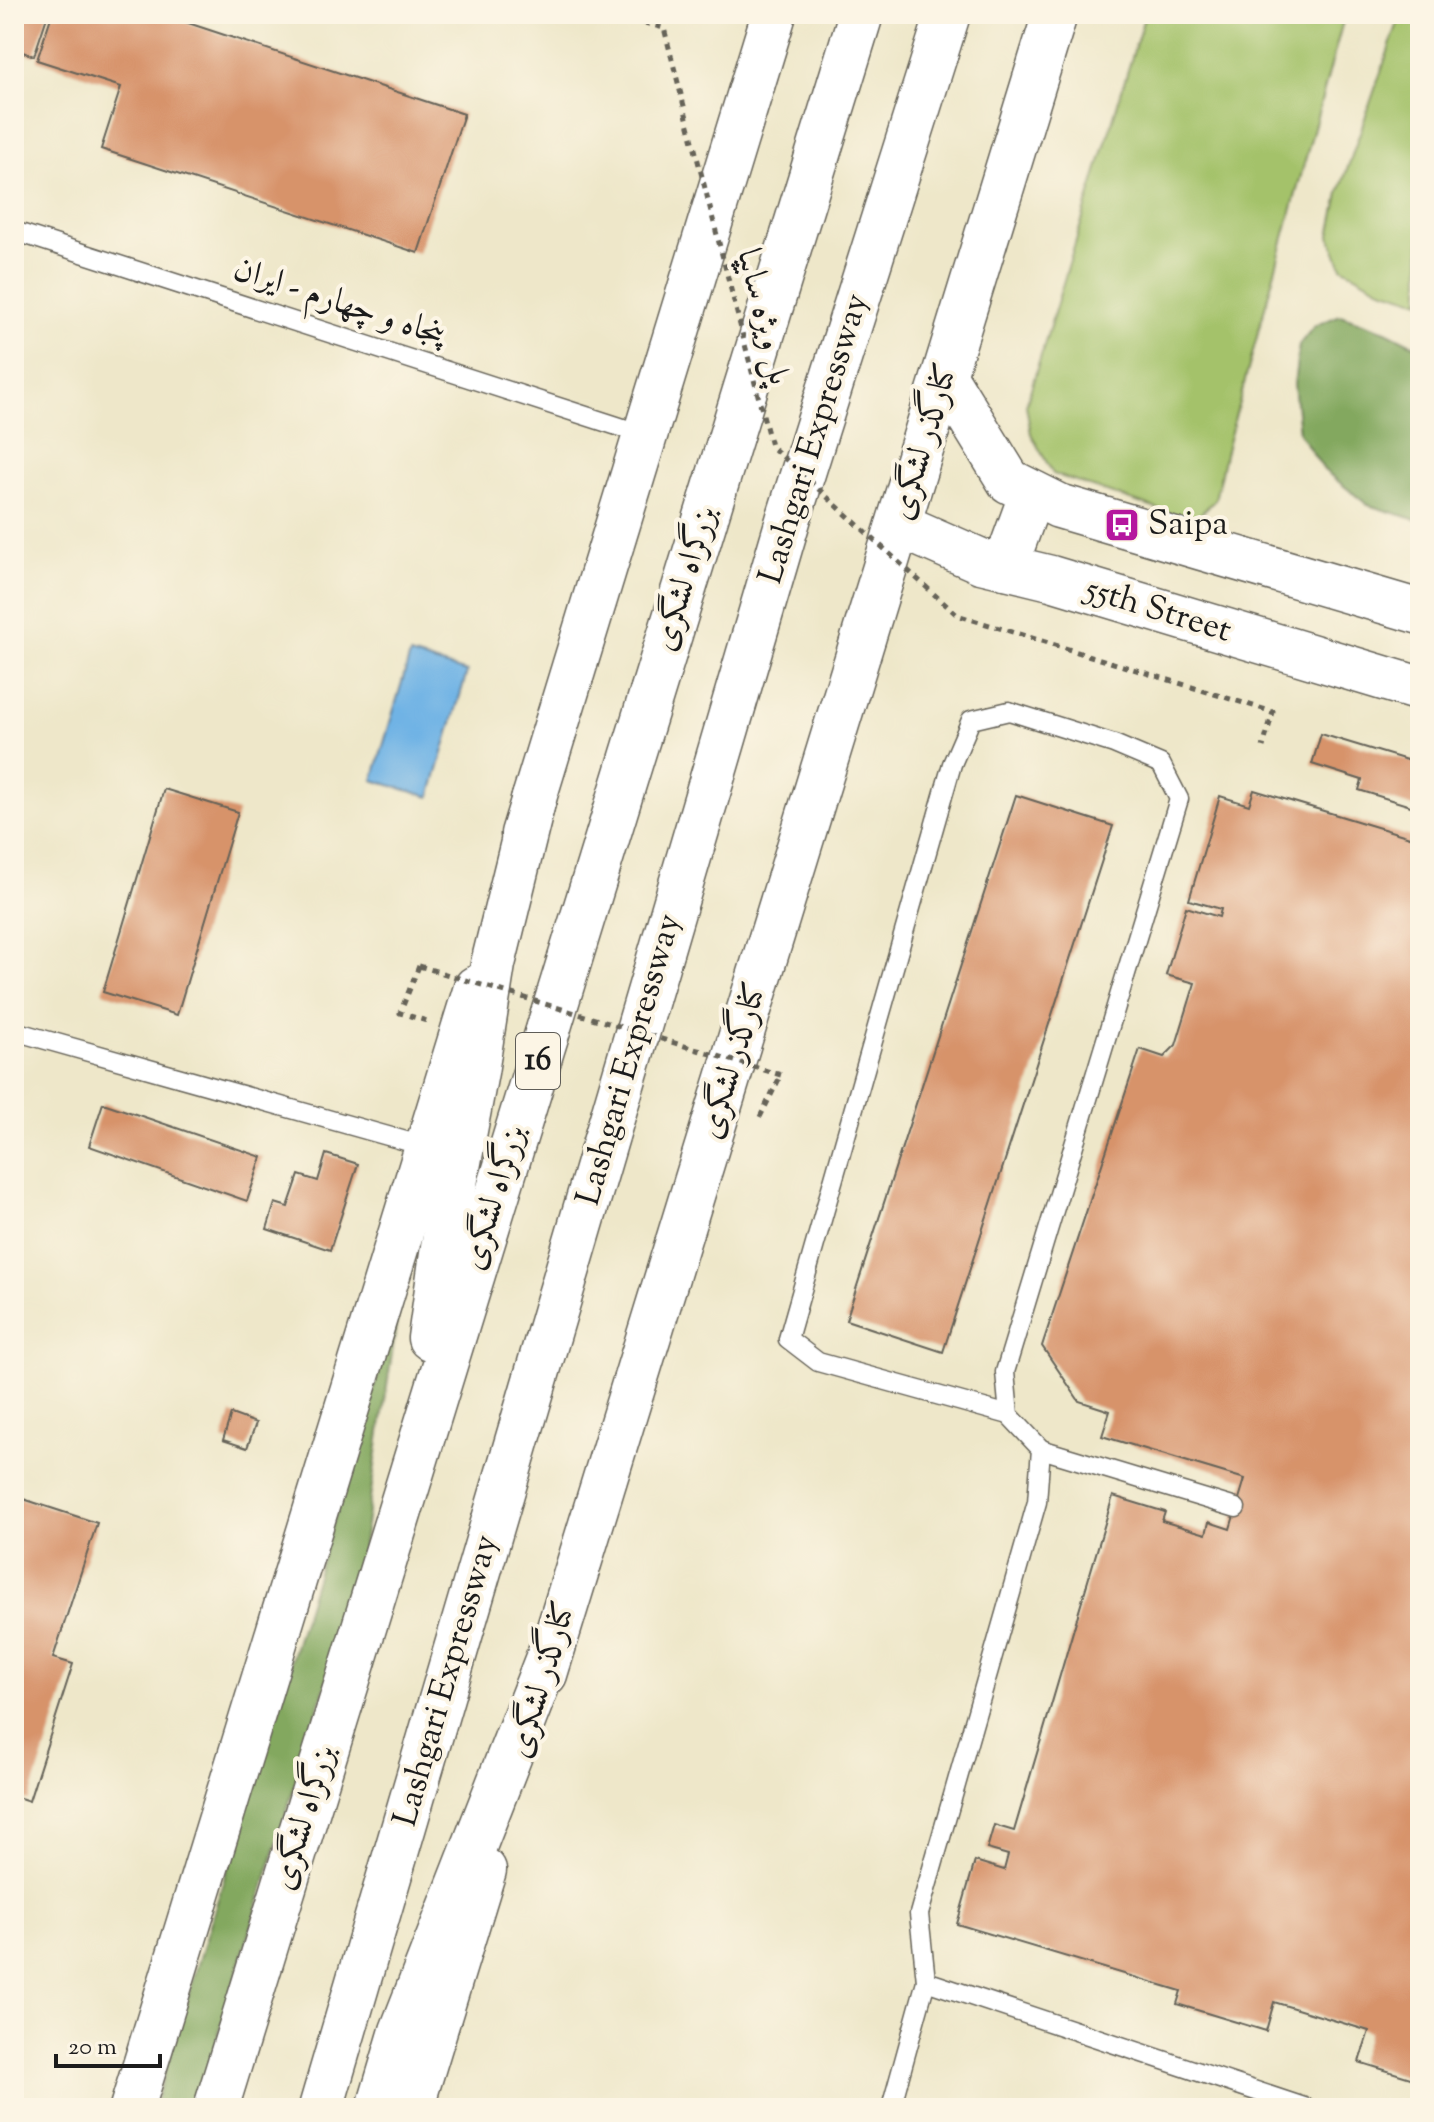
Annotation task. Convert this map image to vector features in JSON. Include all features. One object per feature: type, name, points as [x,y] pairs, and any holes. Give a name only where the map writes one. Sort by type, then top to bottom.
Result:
[{"type":"main road","points":[[132,2108],[774,14]]},
{"type":"main road","name":"بزرگراه لشگری","points":[[216,2108],[861,14]]},
{"type":"main road","name":"Lashgari Expressway","points":[[321,2108],[789,517],[948,14]]},
{"type":"main road","name":"کنارگذر لشگری","points":[[411,2108],[1055,14]]},
{"type":"main road","points":[[945,377],[1009,481],[1032,493],[1059,506],[1420,612]]},
{"type":"main road","points":[[1005,567],[1032,493]]},
{"type":"main road","name":"55th Street","points":[[899,525],[981,561],[1051,578],[1420,689]]},
{"type":"main road","points":[[410,1476],[443,1247],[493,964],[534,798]]},
{"type":"main road","points":[[379,2108],[402,2031],[556,1637]]},
{"type":"lane","name":"پنجاه و چهارم - ایران","points":[[14,231],[645,435]]},
{"type":"lane","points":[[1009,1415],[1005,1372],[1179,799],[1161,764],[1114,744],[1009,711],[971,720],[952,764],[788,1339],[818,1362],[1009,1415],[1041,1449],[1236,1508]]},
{"type":"lane","points":[[14,1031],[427,1147]]},
{"type":"lane","points":[[891,2108],[926,1981],[919,1914],[1037,1502],[1041,1449]]},
{"type":"lane","points":[[926,1981],[1307,2108]]},
{"type":"path","name":"پل ویژه سایپا","points":[[609,14],[664,28],[771,446],[957,615],[1273,712],[1263,747]]},
{"type":"path","points":[[400,1013],[419,966],[781,1075],[758,1121]]},
{"type":"green space","points":[[1145,14],[1345,14],[1215,500],[1193,521],[1053,474],[1031,434],[1026,405]]},
{"type":"green space","points":[[1401,14],[1420,14],[1420,301],[1379,288],[1342,267],[1330,236],[1339,193]]},
{"type":"green space","points":[[1340,315],[1386,331],[1420,348],[1420,521],[1368,505],[1324,470],[1299,433],[1294,384],[1299,345],[1314,326]]},
{"type":"green space","points":[[399,1307],[358,1578],[196,2108],[154,2108]]},
{"type":"water","points":[[410,655],[467,672],[430,797],[373,780]]},
{"type":"building","points":[[14,14],[48,14],[34,56],[14,49]]},
{"type":"building","points":[[52,14],[130,14],[143,18],[144,14],[161,14],[464,114],[418,253],[101,149],[121,87],[37,60]]},
{"type":"building","points":[[1321,734],[1420,764],[1420,809],[1359,790],[1362,780],[1312,764]]},
{"type":"building","points":[[164,789],[238,812],[177,1015],[103,992]]},
{"type":"building","points":[[1254,790],[1420,840],[1420,2081],[1359,2062],[1369,2031],[1274,2002],[1266,2031],[1177,2004],[1181,1991],[957,1924],[975,1861],[1004,1870],[1008,1855],[987,1849],[994,1825],[1014,1831],[1113,1496],[1165,1512],[1162,1521],[1206,1534],[1209,1522],[1230,1529],[1245,1479],[1102,1436],[1110,1411],[1079,1401],[1042,1346],[1140,1049],[1164,1057],[1176,1045],[1195,983],[1166,975],[1186,907],[1219,917],[1221,909],[1189,900],[1220,796],[1249,805]]},
{"type":"building","points":[[1016,795],[1113,826],[943,1352],[846,1320]]},
{"type":"building","points":[[103,1103],[262,1157],[247,1201],[89,1146]]},
{"type":"building","points":[[326,1154],[358,1164],[330,1250],[267,1229],[275,1203],[288,1207],[299,1175],[318,1181]]},
{"type":"building","points":[[231,1414],[256,1423],[247,1448],[223,1440]]},
{"type":"building","points":[[14,1496],[97,1523],[53,1658],[73,1664],[29,1801],[14,1796]]},
{"type":"place","name":"Saipa","points":[[1122,525]]}]
